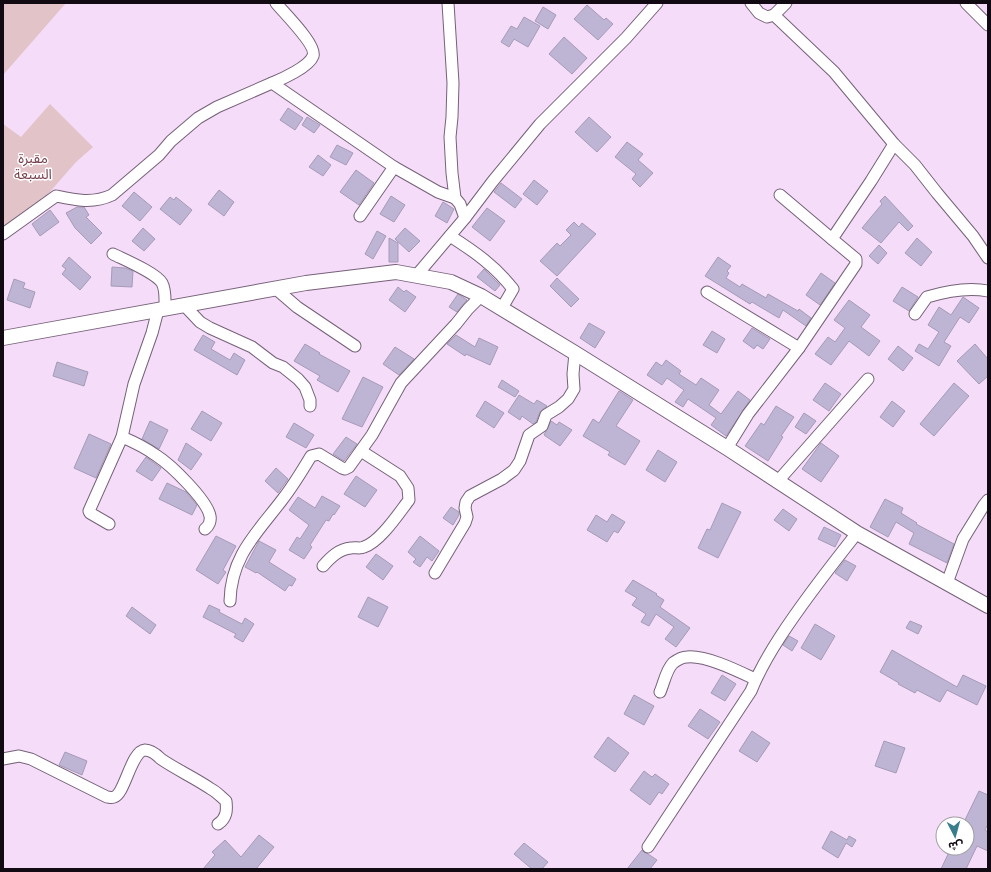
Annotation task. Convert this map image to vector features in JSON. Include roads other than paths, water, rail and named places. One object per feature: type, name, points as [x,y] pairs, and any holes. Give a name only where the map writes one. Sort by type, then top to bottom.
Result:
[{"type":"street","points":[[3,234],[56,196],[86,201],[103,199],[112,195],[128,183],[159,155],[171,141],[198,118],[217,107],[287,77],[310,62],[314,55],[313,48],[276,3]]},
{"type":"street","points":[[448,3],[452,83],[451,152],[455,198]]},
{"type":"street","points":[[416,276],[465,218],[540,124],[626,38],[657,3]]},
{"type":"street","points":[[751,3],[759,12],[767,17],[774,15],[786,3]]},
{"type":"street","points":[[966,3],[988,25]]},
{"type":"street","points":[[774,15],[834,72],[894,144],[915,165],[973,236],[988,258]]},
{"type":"street","points":[[272,83],[394,167],[438,192],[455,198],[460,204],[465,218]]},
{"type":"street","points":[[832,239],[894,144]]},
{"type":"street","points":[[360,216],[394,167]]},
{"type":"street","points":[[727,448],[748,414],[799,348],[856,264],[856,259],[780,195]]},
{"type":"street","points":[[450,236],[481,257],[501,274],[513,289],[502,308]]},
{"type":"street","points":[[109,524],[89,511],[122,437],[134,384],[162,309],[164,290],[162,283],[155,275],[113,254]]},
{"type":"street","points":[[3,338],[306,283],[396,272],[451,282],[502,308],[575,353],[727,448],[857,533],[988,606]]},
{"type":"street","points":[[275,288],[297,307],[355,346]]},
{"type":"street","points":[[915,314],[927,297],[952,291],[976,289],[988,291]]},
{"type":"street","points":[[707,292],[799,348]]},
{"type":"street","points":[[230,601],[233,574],[241,556],[254,534],[276,509],[300,475],[311,456],[319,454],[345,469],[349,467],[372,435],[401,383],[481,296]]},
{"type":"street","points":[[184,306],[200,322],[252,347],[273,363],[283,367],[298,379],[305,387],[310,400],[310,406]]},
{"type":"street","points":[[435,572],[465,523],[466,502],[470,496],[502,479],[514,470],[520,461],[529,435],[542,426],[546,415],[568,399],[574,389],[573,374],[575,353]]},
{"type":"street","points":[[778,481],[868,379]]},
{"type":"street","points":[[122,437],[151,452],[179,474],[200,499],[210,515],[208,527],[204,529]]},
{"type":"street","points":[[323,566],[332,556],[340,551],[364,547],[380,537],[410,500],[408,488],[400,476],[361,451]]},
{"type":"street","points":[[947,583],[963,539],[988,500]]},
{"type":"street","points":[[648,847],[723,735],[751,690],[755,679],[768,656],[810,593],[857,533]]},
{"type":"street","points":[[660,692],[672,664],[680,658],[688,656],[716,662],[755,679]]},
{"type":"street","points":[[3,759],[19,756],[31,759],[107,797],[112,798],[118,793],[135,757],[139,752],[146,750],[154,753],[185,774],[213,790],[226,801],[227,812],[222,821],[218,824]]},
{"type":"park label","name":"مقبرة السبعة","points":[[33,166]]}]
